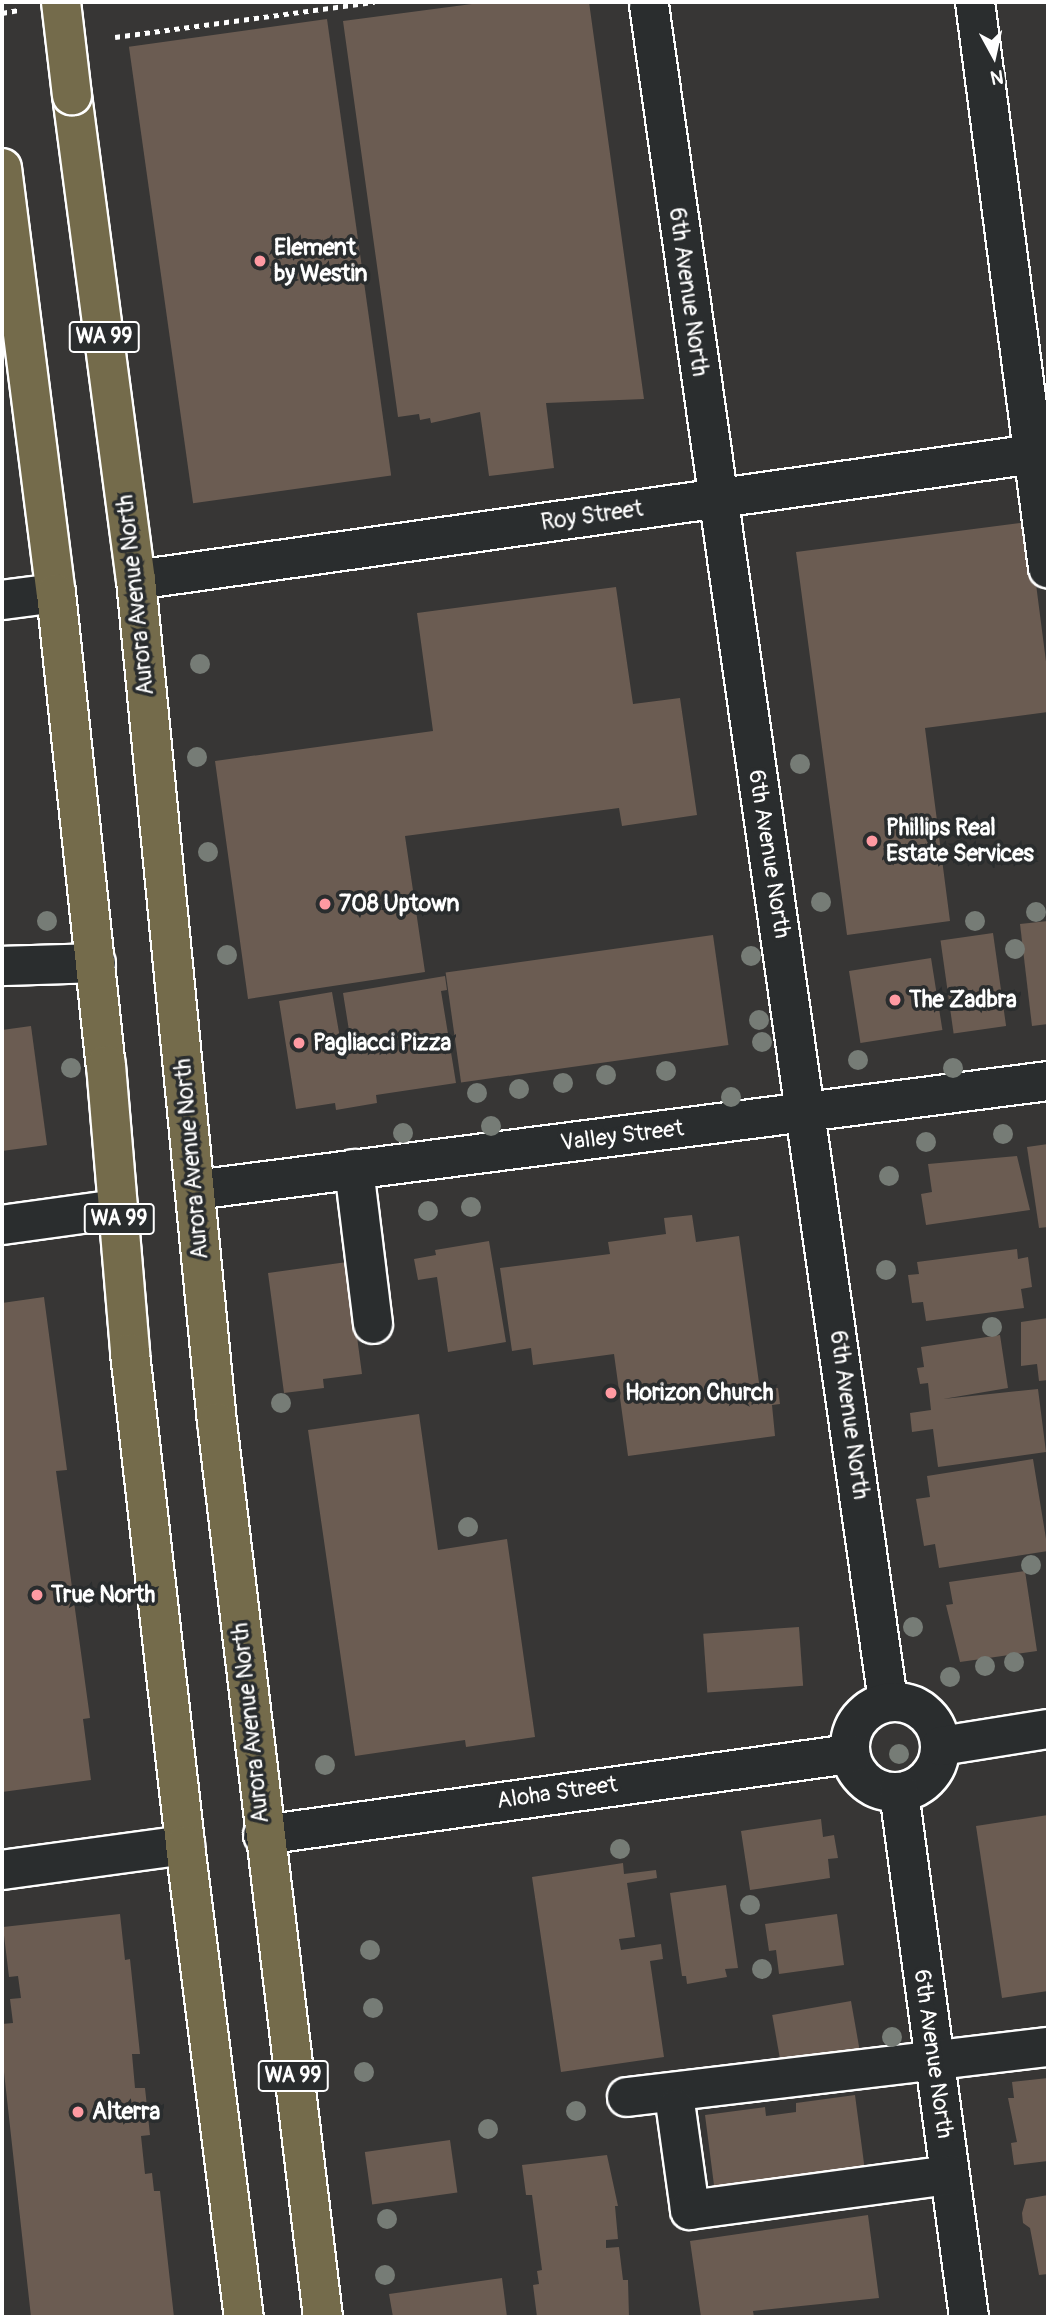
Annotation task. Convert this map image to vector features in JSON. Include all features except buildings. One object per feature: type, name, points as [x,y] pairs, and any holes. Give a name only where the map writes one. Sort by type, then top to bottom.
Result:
[{"type":"highway","name":"Aurora Avenue North","points":[[61,2],[136,580],[195,1190],[263,1835],[323,2317]]},
{"type":"highway","name":"WA 99","points":[[2,168],[56,593],[96,963],[118,1209],[184,1845],[244,2317]]},
{"type":"street","points":[[975,2],[1041,453],[1048,568]]},
{"type":"street","name":"6th Avenue North","points":[[649,5],[717,498],[808,1113],[888,1702]]},
{"type":"street","name":"Roy Street","points":[[136,580],[1041,453]]},
{"type":"street","points":[[2,600],[56,593]]},
{"type":"street","points":[[2,967],[96,963]]},
{"type":"street","name":"Valley Street","points":[[195,1190],[1048,1081]]},
{"type":"street","points":[[354,1168],[373,1324]]},
{"type":"street","points":[[2,1225],[118,1209]]},
{"type":"street","points":[[888,1702],[911,1703],[924,1711],[941,1746],[930,1776],[918,1786],[899,1792],[873,1787],[861,1777],[850,1754],[851,1733],[858,1719],[869,1709],[888,1702]]},
{"type":"street","points":[[941,1746],[1048,1729]]},
{"type":"street","name":"Aloha Street","points":[[263,1835],[850,1754]]},
{"type":"street","name":"6th Avenue North","points":[[899,1792],[968,2317]]},
{"type":"street","points":[[2,1870],[184,1845]]},
{"type":"street","points":[[627,2097],[1048,2047]]},
{"type":"street","points":[[676,2109],[690,2210],[949,2175]]},
{"type":"path","points":[[115,37],[375,2]]},
{"type":"place","name":"Element by Westin","points":[[260,261]]},
{"type":"place","name":"Phillips Real Estate Services","points":[[872,841]]},
{"type":"place","name":"708 Uptown","points":[[325,904]]},
{"type":"place","name":"The Zadbra","points":[[895,1000]]},
{"type":"place","name":"Pagliacci Pizza","points":[[299,1043]]},
{"type":"place","name":"Horizon Church","points":[[611,1393]]},
{"type":"place","name":"True North","points":[[37,1595]]},
{"type":"place","name":"Alterra","points":[[78,2112]]}]
